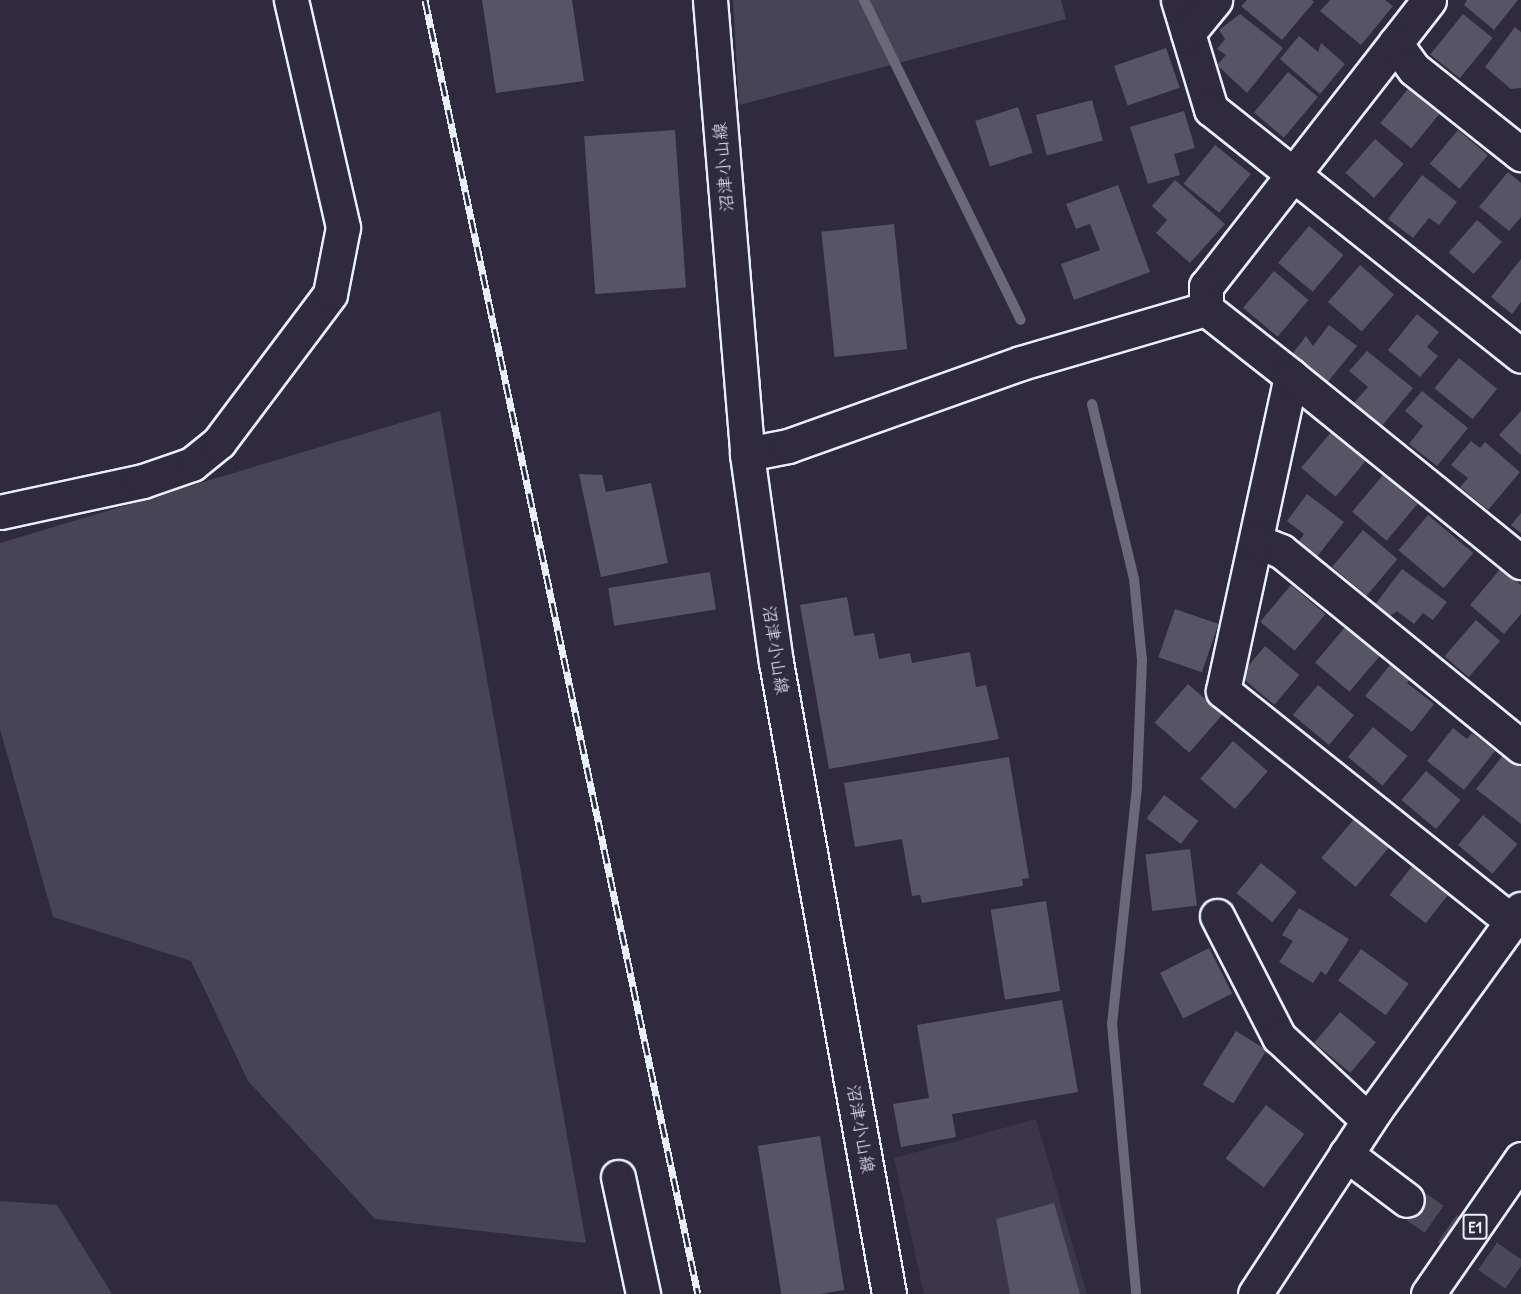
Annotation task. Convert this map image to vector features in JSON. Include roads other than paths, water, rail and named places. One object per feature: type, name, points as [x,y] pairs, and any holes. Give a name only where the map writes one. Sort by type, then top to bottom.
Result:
[{"type":"main road","points":[[0,512],[143,481],[192,464],[219,442],[330,294],[343,227],[291,0]]},
{"type":"main road","name":"沼津小山線","points":[[710,0],[747,454],[776,662],[889,1294]]},
{"type":"main road","points":[[1178,0],[1211,109],[1294,178],[1521,356]]},
{"type":"main road","points":[[1188,33],[1215,0]]},
{"type":"main road","points":[[1206,309],[1206,286],[1294,178],[1429,0]]},
{"type":"main road","points":[[1395,43],[1414,69],[1521,154]]},
{"type":"main road","points":[[747,454],[788,446],[1021,363],[1206,309]]},
{"type":"main road","points":[[1206,309],[1521,562]]},
{"type":"main road","points":[[1256,1294],[1368,1120],[1516,915],[1223,691],[1291,376]]},
{"type":"main road","points":[[1256,541],[1281,551],[1521,747]]},
{"type":"main road","points":[[1217,916],[1279,1037],[1368,1120]]},
{"type":"main road","points":[[1346,1154],[1407,1200]]},
{"type":"main road","name":"E1","points":[[1428,1294],[1521,1159]]},
{"type":"main road","points":[[618,1177],[644,1294]]},
{"type":"waterway","points":[[864,0],[1021,320]]},
{"type":"waterway","points":[[1092,404],[1134,579],[1142,660],[1137,787],[1112,1023],[1136,1294]]},
{"type":"tunnel","points":[[1407,1200],[1521,1279]]},
{"type":"railway","points":[[425,0],[698,1294]]}]
